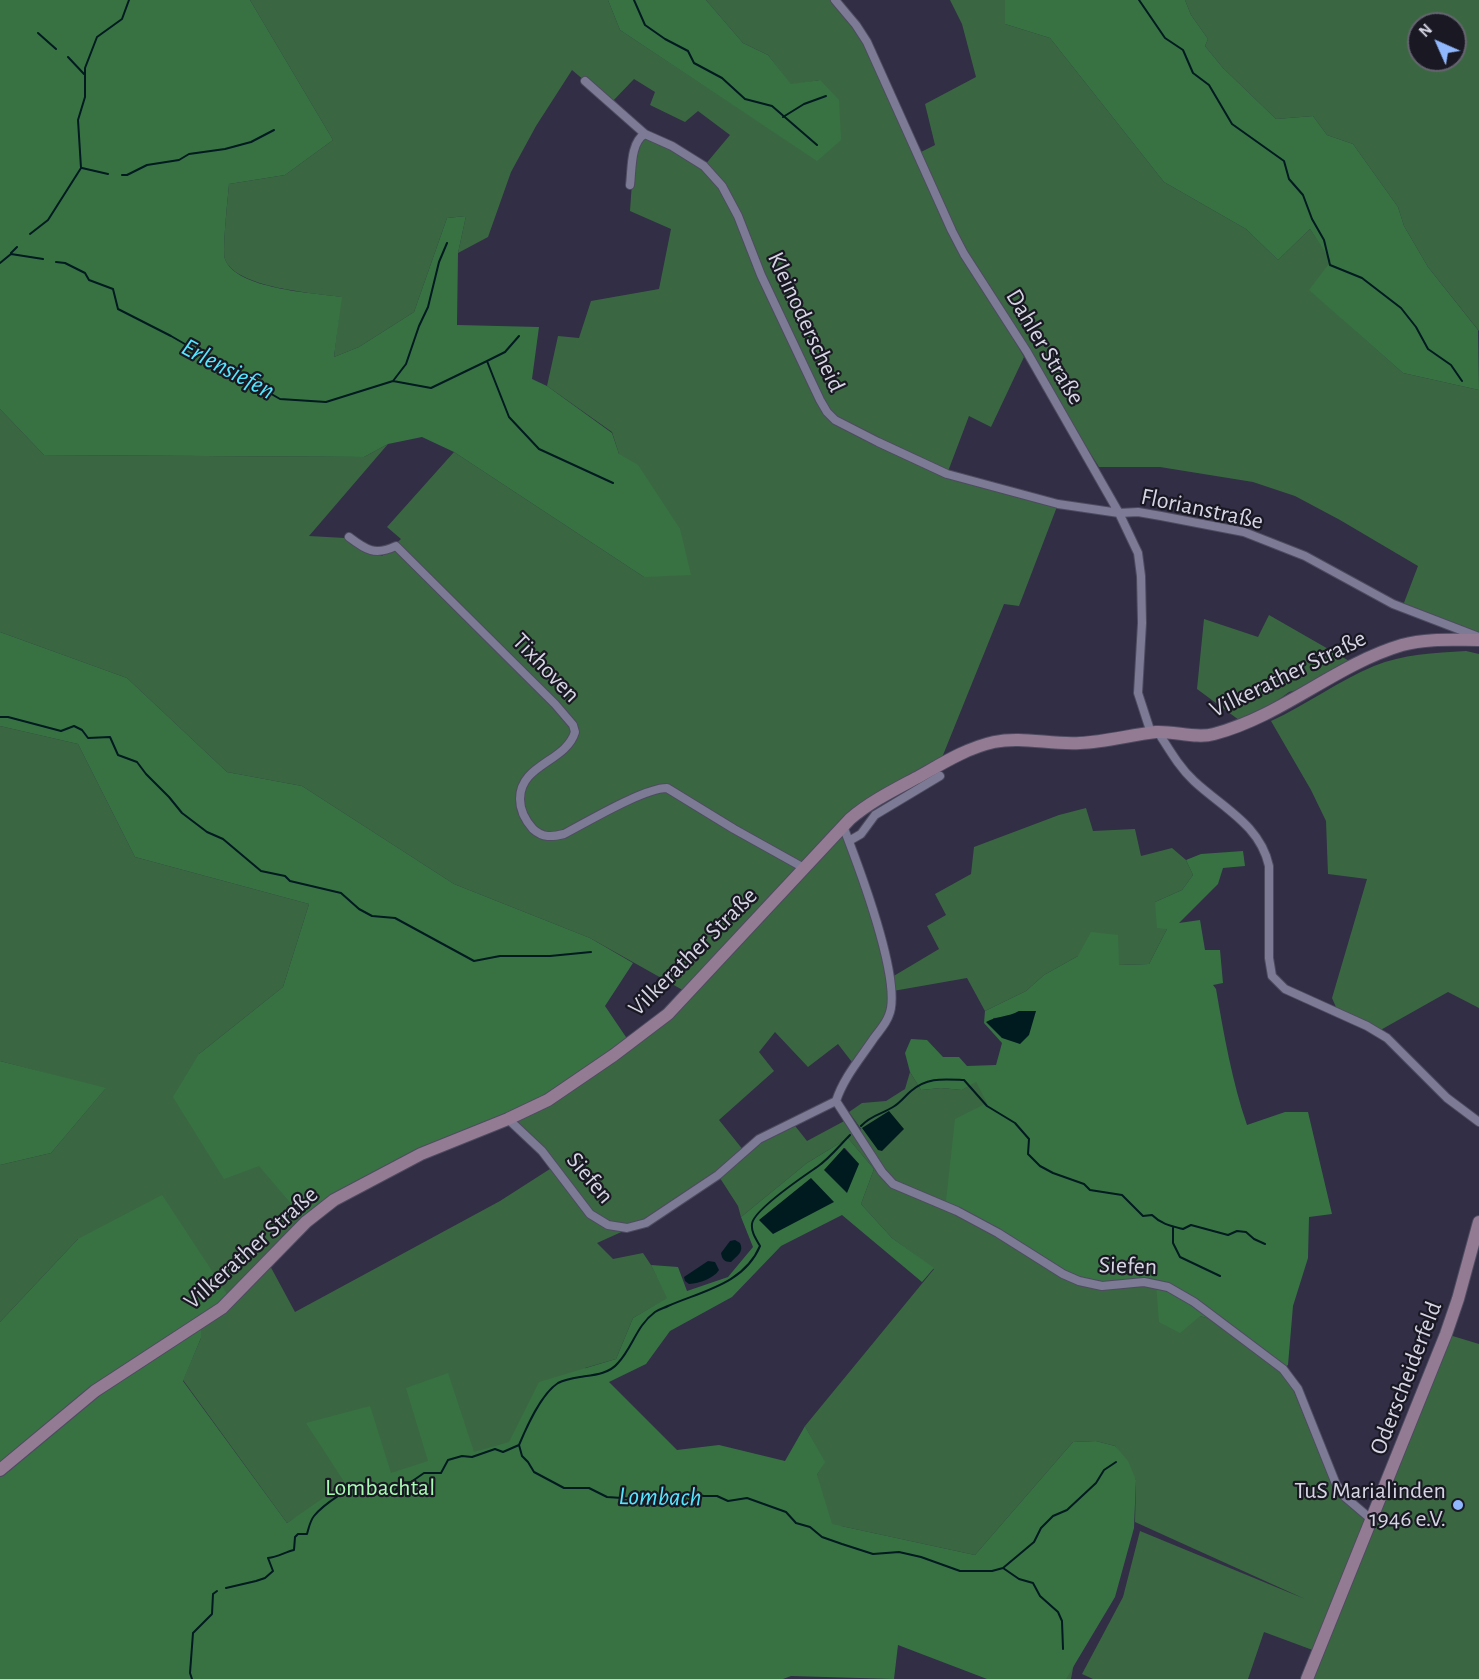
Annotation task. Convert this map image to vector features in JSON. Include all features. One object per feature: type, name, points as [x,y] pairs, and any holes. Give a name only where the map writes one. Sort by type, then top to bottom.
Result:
[{"type":"street","name":"Dahler Straße","points":[[835,0],[867,42],[929,182],[964,254],[1027,352],[1119,513],[1138,553],[1142,576],[1138,693],[1155,732],[1180,765],[1199,785],[1257,835],[1266,853],[1269,866],[1269,958],[1272,976],[1285,989],[1367,1026],[1388,1038],[1447,1098],[1479,1122]]},
{"type":"street","name":"Kleinoderscheid","points":[[585,81],[645,134],[672,146],[704,166],[722,186],[738,216],[769,291],[827,412],[835,420],[947,474],[1007,491]]},
{"type":"street","points":[[630,185],[637,143],[645,134]]},
{"type":"street","name":"Florianstraße","points":[[1007,491],[1058,504],[1119,513],[1149,514],[1244,532],[1305,556],[1393,604],[1479,639]]},
{"type":"street","name":"Tixhoven","points":[[349,537],[366,550],[383,552],[396,546],[555,704],[573,725],[574,738],[537,768],[522,788],[520,796],[522,813],[535,830],[551,837],[564,834],[644,794],[658,788],[667,788],[804,868]]},
{"type":"street","name":"Vilkerather Straße","points":[[0,1470],[95,1391],[222,1308],[306,1222],[334,1200],[421,1154],[508,1119],[548,1100],[614,1055],[668,1014],[843,826],[867,806],[939,765],[980,746],[1015,740],[1081,743],[1155,732],[1178,732],[1200,736],[1214,734],[1266,714],[1355,664],[1380,653],[1425,641],[1479,639]]},
{"type":"street","points":[[849,841],[861,834],[875,815],[938,780]]},
{"type":"street","points":[[836,1101],[844,1082],[890,1015],[893,991],[888,963],[843,826]]},
{"type":"street","name":"Siefen","points":[[508,1119],[542,1151],[590,1214],[608,1225],[627,1228],[646,1223],[718,1175],[759,1139],[836,1101],[892,1184],[957,1211],[998,1233],[1063,1274],[1079,1281],[1102,1286],[1144,1281],[1168,1287],[1194,1302],[1283,1369],[1298,1389],[1336,1484],[1345,1497],[1372,1520]]},
{"type":"street","name":"Oderscheiderfeld","points":[[1307,1679],[1446,1334],[1479,1221]]},
{"type":"green space","points":[[0,0],[250,0],[333,140],[285,175],[229,184],[224,254],[232,269],[244,277],[277,288],[342,297],[334,357],[359,347],[414,312],[447,218],[466,216],[458,253],[457,325],[539,327],[532,379],[547,386],[612,433],[619,454],[638,465],[680,529],[691,575],[644,577],[454,452],[422,437],[388,444],[364,457],[44,455],[0,409]]},
{"type":"green space","name":"Lombachtal","points":[[250,0],[608,0],[620,30],[817,160],[820,80],[791,85],[768,55],[743,43],[706,0],[835,0],[856,25],[917,154],[935,145],[925,104],[976,77],[962,24],[950,0],[1005,0],[1005,24],[1050,38],[1164,182],[1246,229],[1278,260],[1310,229],[1332,261],[1310,290],[1403,373],[1479,390],[1479,637],[1402,608],[1418,566],[1295,496],[1253,482],[1160,467],[1099,467],[964,253],[1024,357],[991,427],[969,416],[947,474],[1058,504],[1019,606],[1004,604],[939,765],[843,826],[892,977],[939,949],[927,926],[946,915],[935,894],[971,874],[974,847],[1059,815],[1086,808],[1093,831],[1135,829],[1141,856],[1172,848],[1186,860],[1193,875],[1182,890],[1155,902],[1167,929],[1149,964],[1118,965],[1078,956],[1044,975],[1026,991],[985,1011],[967,978],[893,991],[892,1007],[855,1066],[838,1044],[808,1067],[775,1032],[759,1052],[774,1071],[719,1120],[744,1151],[792,1122],[807,1141],[848,1119],[857,1132],[861,1129],[849,1112],[862,1103],[886,1101],[905,1089],[910,1072],[921,1090],[941,1088],[962,1090],[976,1081],[988,1103],[1156,1283],[1200,1316],[1219,1322],[1271,1360],[1291,1384],[1332,1485],[1371,1520],[1446,1334],[1479,1344],[1479,1679],[1307,1679],[1318,1652],[1264,1632],[1248,1679],[1093,1679],[1082,1674],[1123,1597],[1140,1531],[1305,1599],[1135,1522],[1136,1480],[1115,1446],[1096,1441],[1073,1442],[975,1555],[841,1526],[1074,1663],[1071,1679],[1059,1679],[1059,1662],[236,1569],[311,1508],[287,1523],[183,1380],[201,1338],[78,1239],[0,1322],[0,1165],[51,1153],[105,1089],[0,1061],[0,726],[78,744],[135,857],[309,904],[283,987],[199,1054],[259,1165],[306,1222],[268,1262],[295,1312],[500,1201],[553,1167],[508,1119],[532,1109],[688,993],[590,938],[454,884],[302,786],[227,772],[127,678],[0,632],[0,409],[44,455],[364,457],[388,444],[309,536],[345,538],[382,556],[401,539],[387,527],[454,452],[644,577],[619,454],[612,432],[547,386],[558,336],[579,338],[591,301],[659,289],[671,229],[630,211],[634,153],[645,134],[704,166],[730,135],[698,111],[685,122],[650,105],[655,92],[634,79],[611,103],[572,70],[536,126],[511,172],[488,237],[458,253],[466,216],[447,218],[414,312],[359,347],[334,357],[341,297],[295,291],[259,283],[244,277],[232,269],[225,259],[224,245],[229,184],[285,175],[333,140]],"holes":[[[848,1138],[874,1169],[861,1204],[892,1238],[934,1269],[805,1426],[824,1462],[817,1475],[584,1482],[585,1368],[616,1359],[633,1318],[668,1298],[643,1253],[613,1259],[597,1243],[659,1215],[718,1175],[738,1206],[741,1217],[807,1163]]]},
{"type":"green space","points":[[608,0],[706,0],[743,43],[768,55],[791,84],[820,80],[839,100],[841,140],[817,161],[620,30]]},
{"type":"green space","points":[[1005,0],[1185,0],[1191,15],[1208,39],[1205,46],[1223,68],[1276,119],[1313,116],[1327,135],[1353,144],[1398,207],[1404,226],[1428,267],[1478,330],[1479,390],[1403,373],[1309,290],[1331,261],[1310,229],[1278,260],[1246,229],[1164,182],[1050,38],[1005,24]]},
{"type":"green space","points":[[1185,0],[1479,0],[1479,331],[1428,267],[1404,226],[1398,207],[1353,144],[1327,135],[1313,116],[1276,119],[1223,68],[1205,46],[1208,39],[1191,15]]},
{"type":"green space","points":[[1269,615],[1351,662],[1309,687],[1289,692],[1262,712],[1239,720],[1197,689],[1204,619],[1258,637]]},
{"type":"green space","points":[[0,632],[127,678],[227,772],[302,786],[454,884],[590,938],[633,963],[605,1006],[630,1043],[548,1100],[421,1154],[306,1222],[259,1166],[224,1179],[173,1097],[199,1054],[283,987],[309,904],[135,857],[78,744],[0,726]]},
{"type":"green space","points":[[1466,651],[1479,654],[1479,1008],[1448,992],[1377,1032],[1339,1014],[1332,998],[1367,879],[1328,874],[1326,821],[1271,721],[1348,679],[1385,662],[1419,655]]},
{"type":"green space","points":[[1243,851],[1245,866],[1223,868],[1218,884],[1179,923],[1200,920],[1205,950],[1220,950],[1223,983],[1213,985],[1216,989],[1225,1041],[1247,1125],[1285,1112],[1308,1112],[1332,1214],[1309,1217],[1308,1258],[1293,1306],[1288,1365],[1283,1369],[1219,1322],[1200,1316],[1180,1333],[1159,1322],[1156,1283],[1115,1285],[1079,1281],[957,1211],[946,1201],[955,1119],[987,1103],[976,1082],[962,1090],[941,1088],[921,1090],[910,1072],[905,1053],[911,1039],[927,1040],[943,1057],[959,1057],[967,1066],[996,1065],[1002,1043],[984,1023],[985,1011],[1026,991],[1044,975],[1078,956],[1091,932],[1118,935],[1119,965],[1149,964],[1167,929],[1157,928],[1155,902],[1182,890],[1193,875],[1186,860],[1201,854]],"holes":[[[1019,1011],[1002,1038],[993,1018],[1010,1017]]]},
{"type":"green space","points":[[0,1061],[106,1088],[51,1153],[0,1165]]},
{"type":"green space","name":"Lombachtal","points":[[848,1138],[874,1169],[861,1204],[892,1238],[934,1268],[922,1282],[842,1215],[781,1246],[732,1297],[670,1331],[646,1364],[609,1382],[677,1450],[719,1445],[785,1461],[805,1426],[825,1462],[817,1475],[832,1524],[975,1555],[1073,1442],[1096,1441],[1115,1446],[1128,1461],[1136,1480],[1134,1528],[1115,1597],[1066,1679],[987,1679],[898,1645],[894,1679],[791,1676],[783,1679],[0,1679],[0,1322],[78,1239],[162,1195],[229,1297],[201,1318],[201,1338],[183,1381],[287,1523],[345,1483],[306,1423],[370,1406],[391,1473],[428,1461],[406,1388],[448,1373],[474,1452],[509,1442],[539,1382],[616,1359],[633,1318],[667,1298],[651,1265],[678,1267],[687,1291],[728,1277],[753,1247],[741,1217],[807,1163]],"holes":[[[845,1148],[859,1164],[831,1164]]]},
{"type":"shaded area","points":[[1019,1011],[1036,1011],[1029,1035],[1020,1044],[1002,1038],[986,1022],[1011,1014]]},
{"type":"shaded area","points":[[889,1111],[904,1129],[882,1151],[878,1150],[862,1128]]},
{"type":"shaded area","points":[[844,1148],[859,1164],[847,1193],[824,1170]]},
{"type":"shaded area","points":[[811,1178],[834,1202],[773,1234],[759,1220]]},
{"type":"shaded area","points":[[735,1240],[740,1243],[741,1251],[731,1262],[727,1261],[721,1253],[730,1241]]},
{"type":"shaded area","points":[[708,1261],[715,1262],[719,1270],[716,1273],[697,1283],[689,1284],[685,1281],[684,1277]]},
{"type":"waterway","points":[[30,234],[48,220],[81,168],[78,120],[85,97],[85,68],[97,37],[122,19],[129,0]]},
{"type":"waterway","points":[[634,0],[645,25],[688,51],[694,63],[722,78],[745,99],[772,106],[817,145]]},
{"type":"waterway","points":[[1139,0],[1165,38],[1183,50],[1193,73],[1209,85],[1232,124],[1284,161],[1289,179],[1303,195],[1312,219],[1324,240],[1330,265],[1362,278],[1401,308],[1416,327],[1428,349],[1451,365],[1462,381]]},
{"type":"waterway","points":[[38,33],[56,49]]},
{"type":"waterway","points":[[68,57],[84,74]]},
{"type":"waterway","points":[[783,117],[804,104],[826,96]]},
{"type":"waterway","points":[[122,175],[127,175],[147,165],[179,160],[189,154],[225,149],[251,142],[274,130]]},
{"type":"waterway","points":[[82,168],[108,174]]},
{"type":"waterway","points":[[393,381],[406,364],[428,307],[439,262],[447,243]]},
{"type":"waterway","points":[[11,253],[17,247]]},
{"type":"waterway","name":"Erlensiefen","points":[[0,263],[11,254],[43,259]]},
{"type":"waterway","name":"Erlensiefen","points":[[56,262],[65,263],[85,273],[89,280],[113,289],[118,309],[171,336],[280,399],[326,402],[393,381],[431,388],[487,361],[509,417],[539,449],[613,483]]},
{"type":"waterway","points":[[487,361],[505,352],[519,336]]},
{"type":"waterway","points":[[0,717],[61,731],[74,726],[82,730],[88,738],[110,737],[118,755],[137,762],[182,813],[207,832],[223,839],[261,871],[285,876],[290,881],[341,893],[359,909],[372,916],[395,918],[474,961],[500,956],[550,956],[591,952]]},
{"type":"waterway","points":[[861,1126],[896,1105],[923,1083],[942,1079],[964,1080],[987,1106],[1015,1123],[1029,1139],[1028,1154],[1040,1166],[1084,1184],[1090,1190],[1122,1195],[1143,1216],[1152,1215],[1170,1226],[1183,1229],[1191,1225],[1228,1235],[1237,1231],[1246,1232],[1265,1244]]},
{"type":"waterway","points":[[519,1445],[540,1402],[558,1383],[610,1370],[623,1357],[643,1324],[655,1312],[721,1285],[744,1269],[760,1246],[752,1230],[752,1224],[761,1210],[826,1160],[850,1135]]},
{"type":"waterway","points":[[1173,1228],[1173,1243],[1180,1257],[1220,1276]]},
{"type":"waterway","name":"Lombach","points":[[226,1588],[265,1578],[273,1571],[268,1558],[294,1550],[295,1537],[298,1534],[307,1534],[314,1516],[331,1501],[354,1487],[366,1484],[383,1493],[394,1493],[400,1483],[411,1482],[424,1473],[441,1473],[448,1460],[462,1456],[472,1457],[495,1449],[503,1452],[519,1445],[522,1456],[534,1472],[564,1488],[589,1488],[607,1497],[637,1499],[661,1499],[693,1494],[717,1496],[728,1501],[747,1498],[786,1512],[796,1523],[810,1527],[822,1537],[842,1544],[873,1554],[899,1552],[921,1557],[960,1571],[992,1571],[1003,1568],[1034,1542],[1041,1528],[1053,1516],[1067,1510],[1096,1483],[1104,1470],[1116,1462]]},
{"type":"waterway","points":[[1003,1568],[1019,1579],[1033,1583],[1040,1596],[1058,1612],[1062,1621],[1063,1649]]},
{"type":"waterway","name":"Lombach","points":[[192,1679],[190,1673],[193,1633],[212,1614],[213,1594],[217,1591]]},
{"type":"place","name":"TuS Marialinden 1946 e.V.","points":[[1458,1505]]}]
